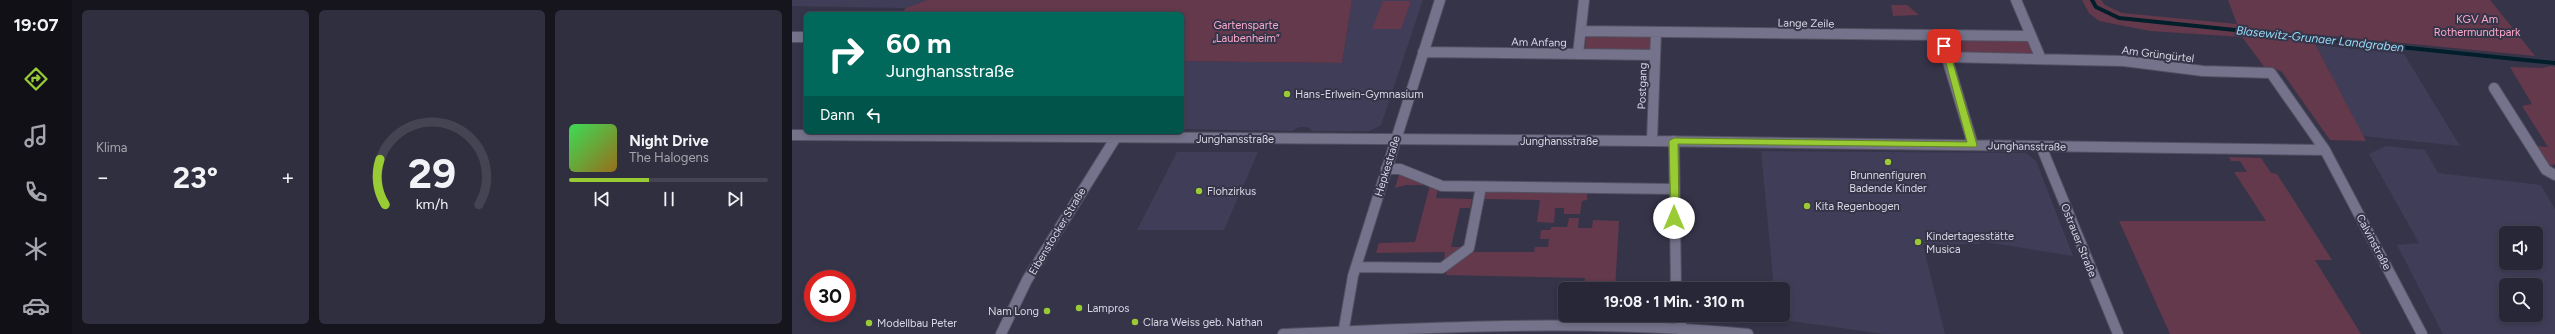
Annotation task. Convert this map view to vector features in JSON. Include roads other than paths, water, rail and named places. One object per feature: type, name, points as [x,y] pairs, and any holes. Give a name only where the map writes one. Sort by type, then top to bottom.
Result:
[{"type":"street","name":"Hepkestraße","points":[[1343,333],[1356,267],[1440,0]]},
{"type":"street","points":[[1578,54],[1584,0]]},
{"type":"street","points":[[2016,0],[2041,59]]},
{"type":"street","name":"Lange Zeile","points":[[1581,31],[2031,36]]},
{"type":"street","name":"Postgang","points":[[1652,141],[1656,32]]},
{"type":"street","points":[[1940,35],[1973,145]]},
{"type":"street","points":[[792,37],[804,38]]},
{"type":"street","name":"Am Anfang","points":[[1423,52],[1655,55]]},
{"type":"street","name":"Am Grüngürtel","points":[[1947,57],[2124,60],[2203,71],[2271,73],[2325,150]]},
{"type":"street","points":[[2494,88],[2546,170],[2555,174]]},
{"type":"street","name":"Junghansstraße","points":[[792,135],[804,133]]},
{"type":"street","name":"Junghansstraße","points":[[960,134],[1117,135],[1395,141],[1674,141],[2325,150]]},
{"type":"street","name":"Eibenstocker Straße","points":[[1001,334],[1027,280],[1117,135]]},
{"type":"street","points":[[1674,141],[1674,262],[1675,282]]},
{"type":"street","name":"Ostrauer Straße","points":[[2041,146],[2118,334]]},
{"type":"street","name":"Calvinstraße","points":[[2325,150],[2422,334]]},
{"type":"street","points":[[1386,169],[1400,169],[1442,186],[1674,189]]},
{"type":"street","points":[[1356,267],[1442,268],[1469,248],[1481,187]]},
{"type":"street","points":[[1283,334],[1343,333],[1536,324],[1681,325],[1748,334]]},
{"type":"waterway","name":"Blasewitz‐Grunaer Landgraben","points":[[2092,0],[2096,7],[2119,18],[2555,63]]},
{"type":"place","name":"Hans-Erlwein-Gymnasium","points":[[1287,94]]},
{"type":"place","name":"Brunnenfiguren Badende Kinder","points":[[1888,162]]},
{"type":"place","name":"Flohzirkus","points":[[1199,191]]},
{"type":"place","name":"Kita Regenbogen","points":[[1807,206]]},
{"type":"place","name":"Kindertagesstätte Musica","points":[[1918,242]]},
{"type":"place","name":"Lampros","points":[[1079,308]]},
{"type":"place","name":"Nam Long","points":[[1047,311]]},
{"type":"place","name":"Clara Weiss geb. Nathan","points":[[1135,322]]},
{"type":"place","name":"Modellbau Peter","points":[[869,323]]},
{"type":"park label","name":"KGV Am Rothermundtpark","points":[[2477,25]]},
{"type":"park label","name":"Gartensparte „Laubenheim“","points":[[1246,31]]}]
